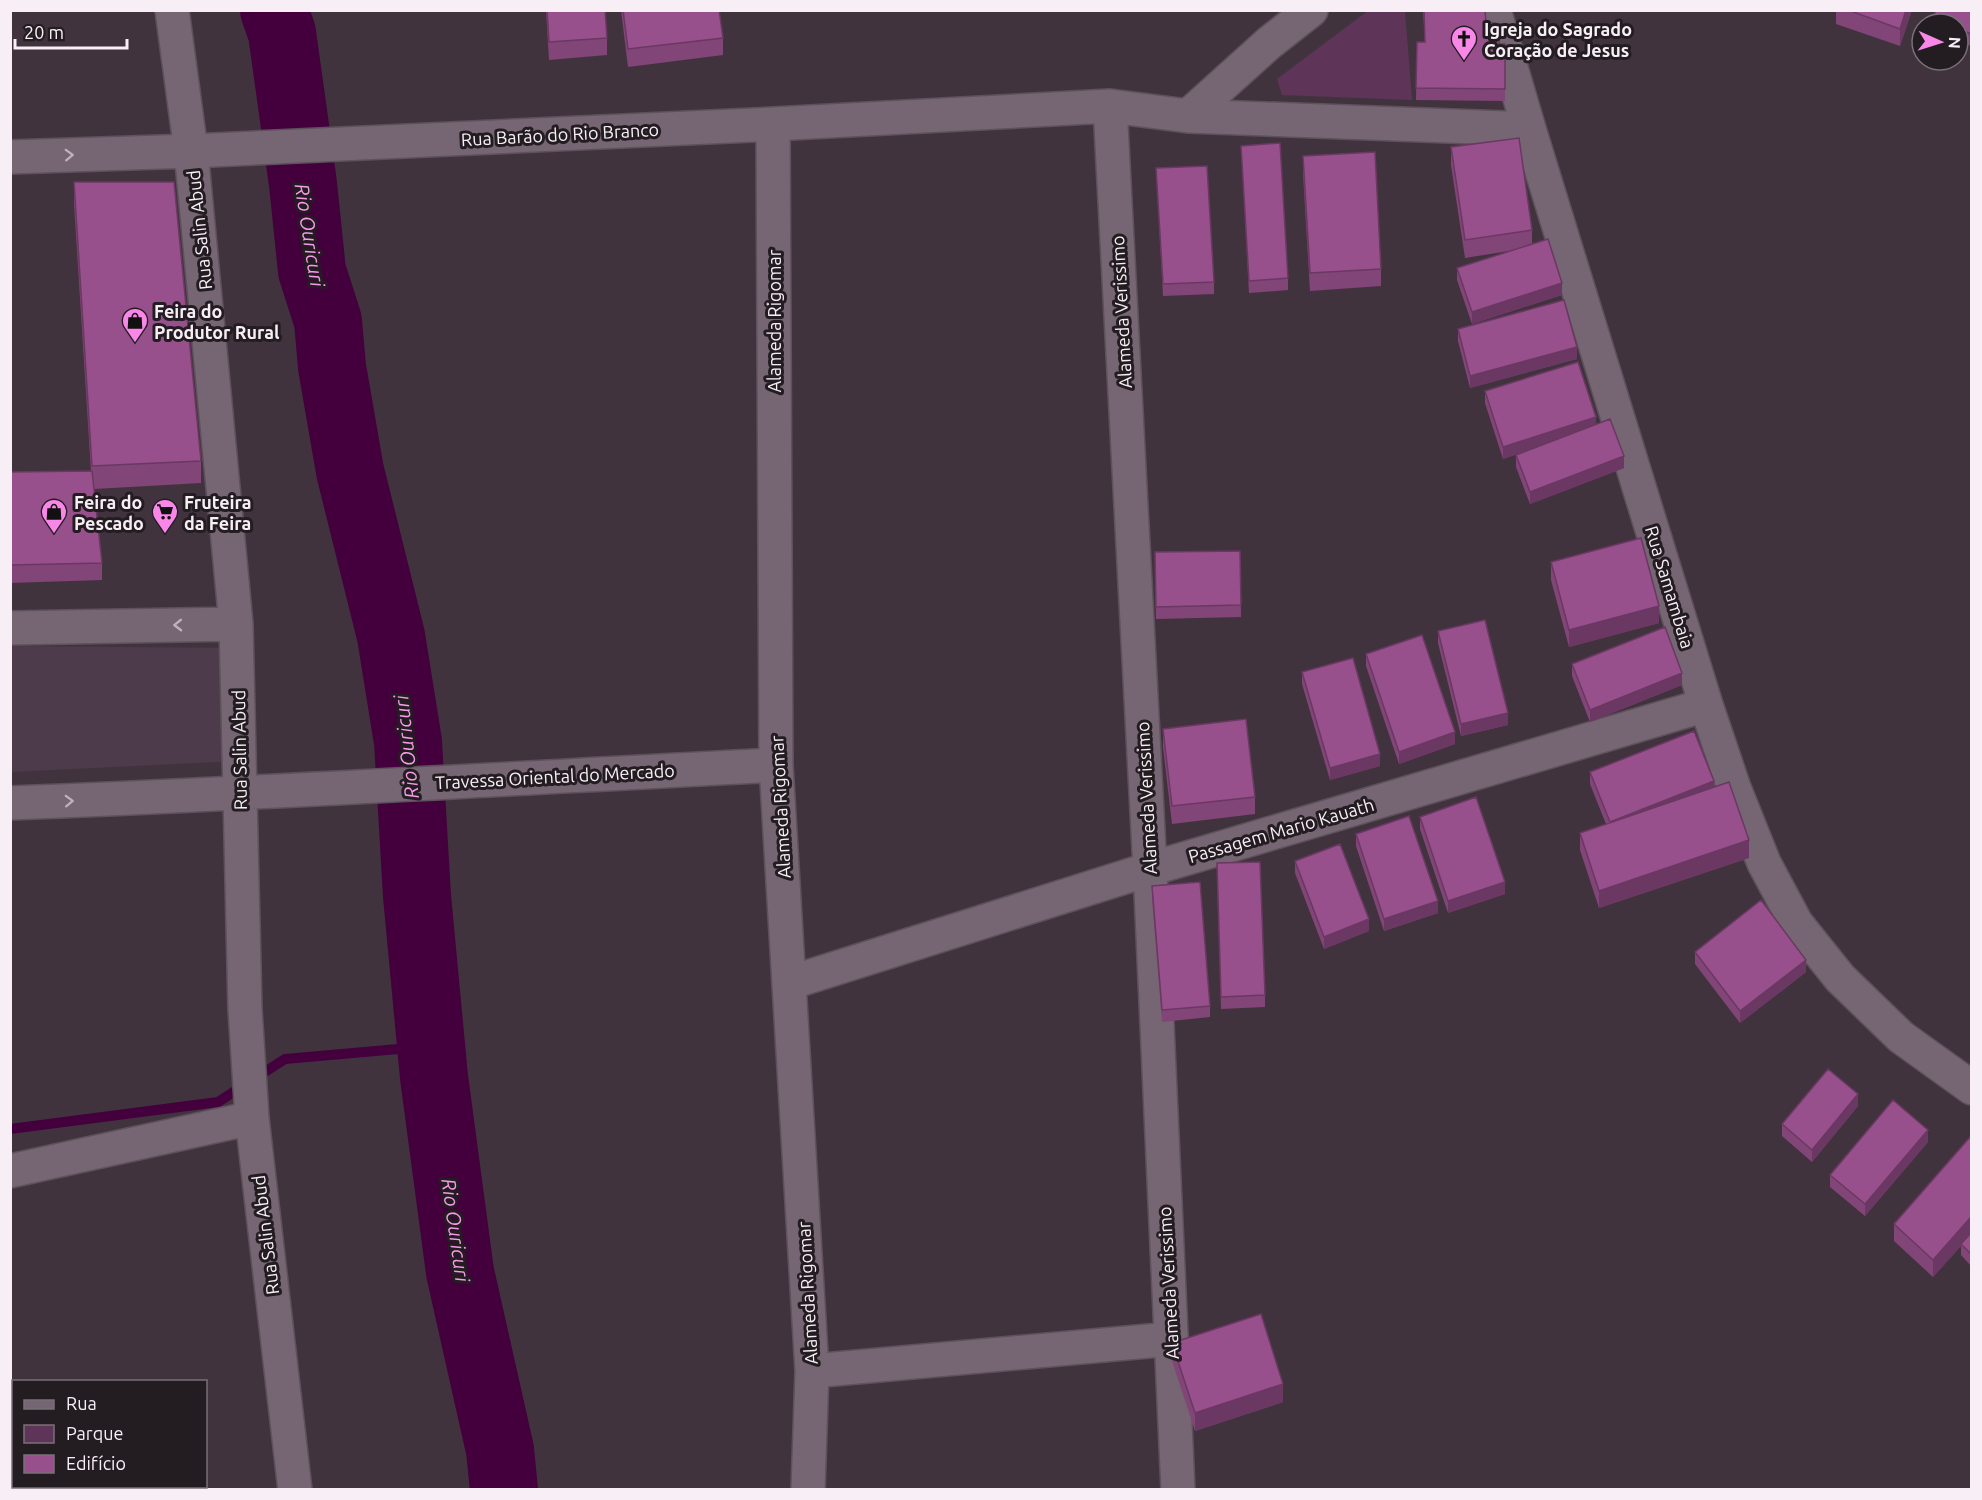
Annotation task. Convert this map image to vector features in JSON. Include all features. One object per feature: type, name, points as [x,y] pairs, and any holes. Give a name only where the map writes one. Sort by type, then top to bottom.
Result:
[{"type":"street","name":"Rua Salin Abud","points":[[172,10],[191,151],[237,624],[245,1009],[252,1118],[295,1490]]},
{"type":"street","points":[[1188,116],[1269,43],[1311,10]]},
{"type":"street","name":"Rua Samambaia","points":[[1494,10],[1706,705],[1734,788],[1764,863],[1796,924],[1840,978],[1901,1037],[1971,1088]]},
{"type":"street","name":"Rua Barão do Rio Branco","points":[[10,157],[262,148],[1110,106],[1188,116],[1529,129]]},
{"type":"street","name":"Alameda Verissimo","points":[[1110,106],[1150,869],[1178,1490]]},
{"type":"street","name":"Alameda Rigomar","points":[[773,124],[776,765],[812,1371],[808,1490]]},
{"type":"street","points":[[10,628],[237,624]]},
{"type":"street","name":"Passagem Mario Kauath","points":[[789,983],[1150,869],[1706,705]]},
{"type":"street","name":"Travessa Oriental do Mercado","points":[[10,803],[240,794],[776,765]]},
{"type":"street","points":[[10,1171],[252,1118]]},
{"type":"street","points":[[812,1371],[1171,1339]]},
{"type":"shaded area","points":[[10,646],[233,648],[237,761],[11,772]]},
{"type":"green space","points":[[1369,10],[1405,11],[1412,100],[1282,95],[1277,79]]},
{"type":"building","points":[[547,10],[605,10],[607,38],[549,42]]},
{"type":"building","points":[[623,10],[719,10],[723,38],[628,49]]},
{"type":"building","points":[[1424,10],[1485,10],[1486,22],[1500,24],[1499,44],[1505,44],[1505,89],[1416,88],[1417,42],[1425,42]]},
{"type":"building","points":[[1848,10],[1906,10],[1900,29]]},
{"type":"building","points":[[1936,10],[1971,10],[1971,34],[1970,12],[1935,12]]},
{"type":"building","points":[[1519,138],[1532,230],[1465,240],[1451,147]]},
{"type":"building","points":[[1280,143],[1288,278],[1249,281],[1241,146]]},
{"type":"building","points":[[1375,152],[1381,269],[1310,273],[1303,156]]},
{"type":"building","points":[[1207,166],[1214,282],[1163,284],[1156,168]]},
{"type":"building","name":"Feira do Produtor Rural","points":[[74,182],[174,182],[201,461],[92,466]]},
{"type":"building","points":[[1548,239],[1562,283],[1472,312],[1457,268]]},
{"type":"building","points":[[1564,300],[1577,347],[1470,376],[1458,329]]},
{"type":"building","points":[[1578,362],[1596,417],[1503,447],[1485,391]]},
{"type":"building","points":[[1610,419],[1624,456],[1530,492],[1516,455]]},
{"type":"building","name":"Feira do Pescado","points":[[92,471],[102,563],[10,565],[10,472]]},
{"type":"building","points":[[1641,538],[1659,606],[1569,630],[1551,562]]},
{"type":"building","points":[[1240,551],[1241,605],[1156,607],[1155,552]]},
{"type":"building","points":[[1485,620],[1508,713],[1461,724],[1438,631]]},
{"type":"building","points":[[1665,627],[1682,673],[1590,710],[1572,664]]},
{"type":"building","points":[[1422,635],[1455,732],[1399,752],[1366,654]]},
{"type":"building","points":[[1353,658],[1380,754],[1330,768],[1302,672]]},
{"type":"building","points":[[1246,719],[1255,797],[1172,806],[1163,729]]},
{"type":"building","points":[[1694,731],[1714,781],[1610,822],[1590,772]]},
{"type":"building","points":[[1729,782],[1749,840],[1599,891],[1580,833]]},
{"type":"building","points":[[1476,797],[1505,882],[1448,901],[1420,817]]},
{"type":"building","points":[[1409,816],[1438,901],[1384,919],[1356,834]]},
{"type":"building","points":[[1340,844],[1369,919],[1324,937],[1295,861]]},
{"type":"building","points":[[1260,862],[1265,995],[1221,997],[1217,863]]},
{"type":"building","points":[[1200,882],[1210,1006],[1162,1010],[1152,886]]},
{"type":"building","points":[[1761,900],[1806,960],[1740,1011],[1695,952]]},
{"type":"building","points":[[1828,1069],[1858,1094],[1812,1150],[1782,1124]]},
{"type":"building","points":[[1893,1100],[1928,1130],[1865,1204],[1830,1175]]},
{"type":"building","points":[[1971,1136],[1971,1217],[1933,1260],[1894,1224]]},
{"type":"building","points":[[1971,1233],[1971,1254],[1961,1244]]},
{"type":"building","points":[[1261,1314],[1283,1384],[1195,1413],[1172,1343]]},
{"type":"waterway","name":"Rio Ouricuri","points":[[274,10],[282,33],[303,184],[312,271],[328,321],[332,367],[350,471],[391,636],[408,742],[417,896],[434,1077],[460,1272],[500,1450],[504,1490]]},
{"type":"waterway","points":[[10,1129],[218,1102],[285,1059],[432,1046]]},
{"type":"place","name":"Igreja do Sagrado Coração de Jesus","points":[[1464,62]]},
{"type":"place","name":"Feira do Produtor Rural","points":[[135,344]]},
{"type":"place","name":"Feira do Pescado","points":[[54,535]]},
{"type":"place","name":"Fruteira da Feira","points":[[165,535]]}]
